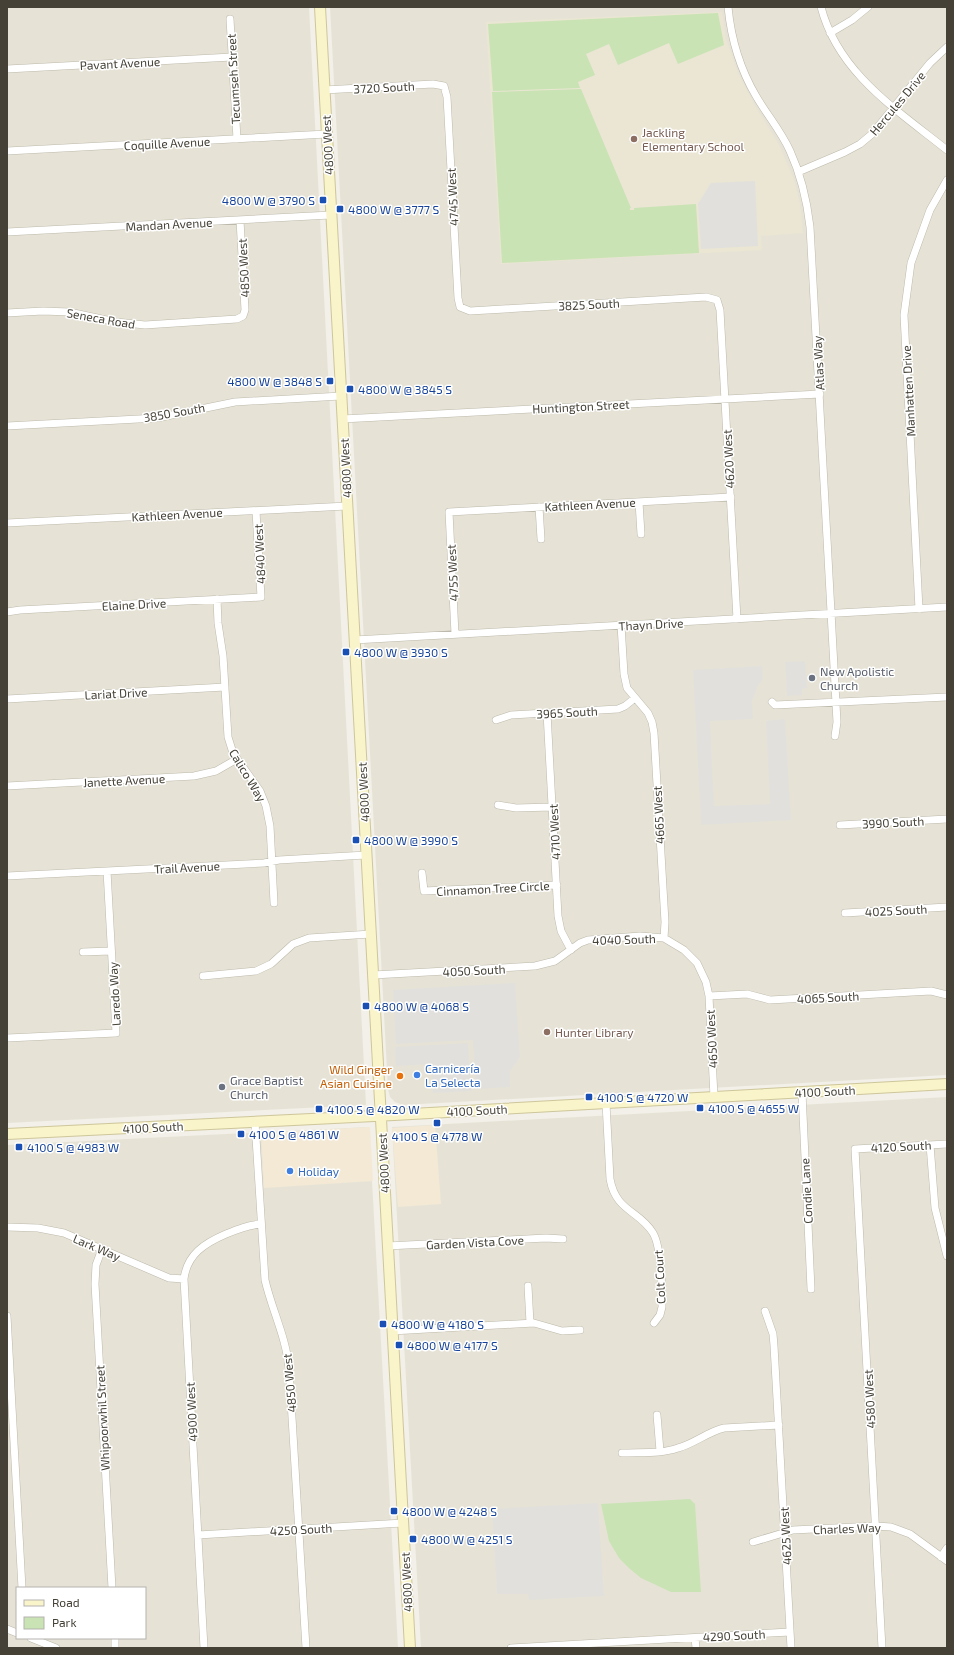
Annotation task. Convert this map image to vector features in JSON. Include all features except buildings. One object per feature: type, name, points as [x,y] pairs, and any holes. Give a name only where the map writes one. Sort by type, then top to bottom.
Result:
[{"type":"main road","name":"4800 West","points":[[320,7],[410,1648]]},
{"type":"main road","name":"4100 South","points":[[7,1134],[947,1084]]},
{"type":"street","name":"Atlas Way","points":[[728,7],[733,38],[745,74],[756,95],[780,132],[798,172],[805,196],[810,227],[837,722],[835,736]]},
{"type":"street","points":[[821,7],[830,33],[842,55],[858,76],[947,150]]},
{"type":"street","points":[[830,33],[852,20],[868,7]]},
{"type":"street","name":"Tecumseh Street","points":[[230,19],[237,139]]},
{"type":"street","name":"Hercules Drive","points":[[798,172],[830,159],[860,144],[872,134],[895,108],[930,63],[947,47]]},
{"type":"street","name":"Pavant Avenue","points":[[7,69],[232,57]]},
{"type":"street","name":"3720 South","points":[[324,90],[433,84],[444,86]]},
{"type":"street","name":"4745 West","points":[[444,86],[446,97],[458,298],[460,307]]},
{"type":"street","name":"Coquille Avenue","points":[[7,152],[327,134]]},
{"type":"street","name":"Manhatten Drive","points":[[919,609],[904,315],[913,257],[930,210],[947,180]]},
{"type":"street","name":"Mandan Avenue","points":[[7,232],[331,215]]},
{"type":"street","name":"4850 West","points":[[240,220],[245,300],[245,310],[242,316]]},
{"type":"street","name":"3825 South","points":[[460,307],[470,311],[703,298],[717,300]]},
{"type":"street","name":"4620 West","points":[[717,300],[720,310],[737,619]]},
{"type":"street","name":"Seneca Road","points":[[7,313],[64,311],[116,322],[146,325],[231,320],[242,316]]},
{"type":"street","name":"Huntington Street","points":[[342,419],[820,394]]},
{"type":"street","name":"3850 South","points":[[7,426],[157,418],[235,402],[341,396]]},
{"type":"street","name":"Kathleen Avenue","points":[[449,512],[731,496]]},
{"type":"street","points":[[639,502],[641,534]]},
{"type":"street","name":"Kathleen Avenue","points":[[7,523],[347,506]]},
{"type":"street","points":[[539,507],[541,539]]},
{"type":"street","name":"4840 West","points":[[256,511],[261,597]]},
{"type":"street","name":"4755 West","points":[[449,512],[455,634]]},
{"type":"street","name":"Elaine Drive","points":[[7,612],[20,610],[261,597]]},
{"type":"street","name":"Calico Way","points":[[217,599],[228,737],[231,749],[257,787],[266,806],[270,826],[274,903]]},
{"type":"street","name":"Thayn Drive","points":[[354,640],[947,607]]},
{"type":"street","name":"4665 West","points":[[621,625],[625,682],[627,688],[648,713],[652,722],[654,733],[664,938]]},
{"type":"street","name":"Lariat Drive","points":[[7,699],[225,687]]},
{"type":"street","points":[[772,702],[775,705],[947,697]]},
{"type":"street","name":"3965 South","points":[[496,720],[511,715],[618,709],[625,706],[635,698]]},
{"type":"street","name":"4710 West","points":[[548,713],[558,916],[561,931],[571,950]]},
{"type":"street","name":"Janette Avenue","points":[[7,786],[194,776],[216,771],[237,759]]},
{"type":"street","points":[[498,805],[513,808],[552,807]]},
{"type":"street","name":"3990 South","points":[[840,825],[947,819]]},
{"type":"street","name":"Trail Avenue","points":[[7,876],[366,855]]},
{"type":"street","name":"Laredo Way","points":[[7,1038],[116,1033],[107,871]]},
{"type":"street","name":"Cinnamon Tree Circle","points":[[422,873],[424,891],[557,885]]},
{"type":"street","name":"4025 South","points":[[844,913],[947,907]]},
{"type":"street","points":[[203,976],[256,972],[271,964],[293,944],[309,938],[371,934]]},
{"type":"street","name":"4040 South","points":[[571,950],[580,943],[596,939],[640,936],[664,938],[680,947],[692,957],[703,972],[706,982]]},
{"type":"street","name":"4050 South","points":[[373,975],[535,966],[555,961],[571,950]]},
{"type":"street","points":[[83,952],[111,951]]},
{"type":"street","name":"4650 West","points":[[706,982],[709,996],[714,1097]]},
{"type":"street","name":"4065 South","points":[[709,996],[747,994],[770,1000],[931,991],[947,995]]},
{"type":"street","name":"Condie Lane","points":[[802,1092],[811,1289]]},
{"type":"street","name":"Colt Court","points":[[606,1103],[610,1179],[613,1191],[623,1206],[649,1228],[659,1248],[662,1307],[660,1315],[654,1323]]},
{"type":"street","name":"4850 West","points":[[255,1122],[265,1280],[268,1294],[284,1339],[289,1361],[306,1648]]},
{"type":"street","name":"4120 South","points":[[855,1149],[947,1144]]},
{"type":"street","points":[[930,1145],[935,1208],[947,1256]]},
{"type":"street","name":"4580 West","points":[[855,1149],[882,1648]]},
{"type":"street","name":"4900 West","points":[[204,1648],[184,1278],[186,1268],[190,1260],[202,1246],[212,1240],[244,1227],[261,1224]]},
{"type":"street","name":"Lark Way","points":[[7,1227],[38,1228],[56,1231],[169,1278],[184,1278]]},
{"type":"street","name":"Garden Vista Cove","points":[[387,1246],[546,1238],[563,1239]]},
{"type":"street","name":"Whipoorwhil Street","points":[[102,1249],[96,1265],[94,1277],[112,1587]]},
{"type":"street","points":[[528,1286],[530,1323]]},
{"type":"street","name":"4625 West","points":[[765,1311],[773,1334],[774,1346],[791,1648]]},
{"type":"street","points":[[7,1316],[22,1587]]},
{"type":"street","points":[[392,1331],[530,1323],[539,1324],[562,1331],[580,1330]]},
{"type":"street","points":[[658,1415],[660,1451]]},
{"type":"street","points":[[622,1453],[660,1451],[679,1448],[716,1430],[779,1425]]},
{"type":"street","name":"4250 South","points":[[198,1535],[403,1523]]},
{"type":"street","name":"Charles Way","points":[[753,1542],[771,1538],[784,1532],[876,1526],[891,1527],[904,1531],[944,1559]]},
{"type":"street","points":[[944,1559],[947,1548]]},
{"type":"street","name":"4290 South","points":[[511,1648],[601,1645],[790,1632]]},
{"type":"street","points":[[695,1638],[696,1648]]},
{"type":"street","points":[[34,1639],[56,1648]]},
{"type":"shaded area","points":[[7,7],[309,7],[366,1105],[7,1123]]},
{"type":"shaded area","points":[[330,7],[947,7],[947,1075],[403,1105],[395,1102],[390,1097],[388,1089]]},
{"type":"shaded area","name":"Jackling Elementary School","points":[[722,12],[726,39],[738,73],[754,104],[779,145],[794,180],[800,204],[803,233],[761,236],[762,250],[501,264],[486,22]]},
{"type":"shaded area","points":[[755,181],[758,246],[701,249],[698,204],[711,183]]},
{"type":"shaded area","points":[[805,661],[807,688],[802,689],[802,695],[787,696],[785,662]]},
{"type":"shaded area","points":[[762,666],[763,679],[758,685],[752,701],[753,719],[710,721],[714,806],[770,804],[766,721],[785,719],[791,820],[701,825],[693,670]]},
{"type":"shaded area","points":[[515,983],[520,1057],[510,1071],[510,1087],[476,1089],[473,1040],[396,1044],[393,990]]},
{"type":"shaded area","points":[[468,1043],[471,1091],[433,1093],[431,1064],[396,1066],[395,1047]]},
{"type":"shaded area","points":[[947,1097],[947,1648],[421,1648],[392,1127]]},
{"type":"shaded area","points":[[435,1125],[441,1204],[398,1207],[392,1128]]},
{"type":"shaded area","points":[[369,1127],[398,1648],[7,1648],[7,1145]]},
{"type":"shaded area","points":[[370,1127],[373,1181],[264,1188],[261,1133]]},
{"type":"shaded area","points":[[598,1503],[604,1596],[529,1600],[528,1594],[497,1594],[492,1509]]},
{"type":"green space","points":[[718,13],[724,45],[678,64],[669,43],[618,65],[609,44],[586,54],[595,75],[578,82],[580,88],[493,91],[488,24]]},
{"type":"green space","points":[[581,89],[631,208],[630,210],[634,210],[634,208],[696,204],[699,253],[502,263],[492,92]]},
{"type":"green space","points":[[690,1499],[695,1504],[701,1592],[671,1592],[641,1578],[619,1558],[609,1541],[601,1504]]},
{"type":"place","name":"Jackling Elementary School","points":[[634,139]]},
{"type":"place","name":"4800 W @ 3790 S","points":[[323,200]]},
{"type":"place","name":"4800 W @ 3777 S","points":[[340,209]]},
{"type":"place","name":"4800 W @ 3848 S","points":[[330,381]]},
{"type":"place","name":"4800 W @ 3845 S","points":[[350,389]]},
{"type":"place","name":"4800 W @ 3930 S","points":[[346,652]]},
{"type":"place","name":"New Apolistic Church","points":[[812,678]]},
{"type":"place","name":"4800 W @ 3990 S","points":[[356,840]]},
{"type":"place","name":"4800 W @ 4068 S","points":[[366,1006]]},
{"type":"place","name":"Hunter Library","points":[[547,1032]]},
{"type":"place","name":"Carnicería La Selecta","points":[[417,1075]]},
{"type":"place","name":"Wild Ginger Asian Cuisine","points":[[400,1076]]},
{"type":"place","name":"Grace Baptist Church","points":[[222,1087]]},
{"type":"place","name":"4100 S @ 4720 W","points":[[589,1097]]},
{"type":"place","name":"4100 S @ 4655 W","points":[[700,1108]]},
{"type":"place","name":"4100 S @ 4820 W","points":[[319,1109]]},
{"type":"place","name":"4100 S @ 4778 W","points":[[437,1123]]},
{"type":"place","name":"4100 S @ 4861 W","points":[[241,1134]]},
{"type":"place","name":"4100 S @ 4983 W","points":[[19,1147]]},
{"type":"place","name":"Holiday","points":[[290,1171]]},
{"type":"place","name":"4800 W @ 4180 S","points":[[383,1324]]},
{"type":"place","name":"4800 W @ 4177 S","points":[[399,1345]]},
{"type":"place","name":"4800 W @ 4248 S","points":[[394,1511]]},
{"type":"place","name":"4800 W @ 4251 S","points":[[413,1539]]}]
